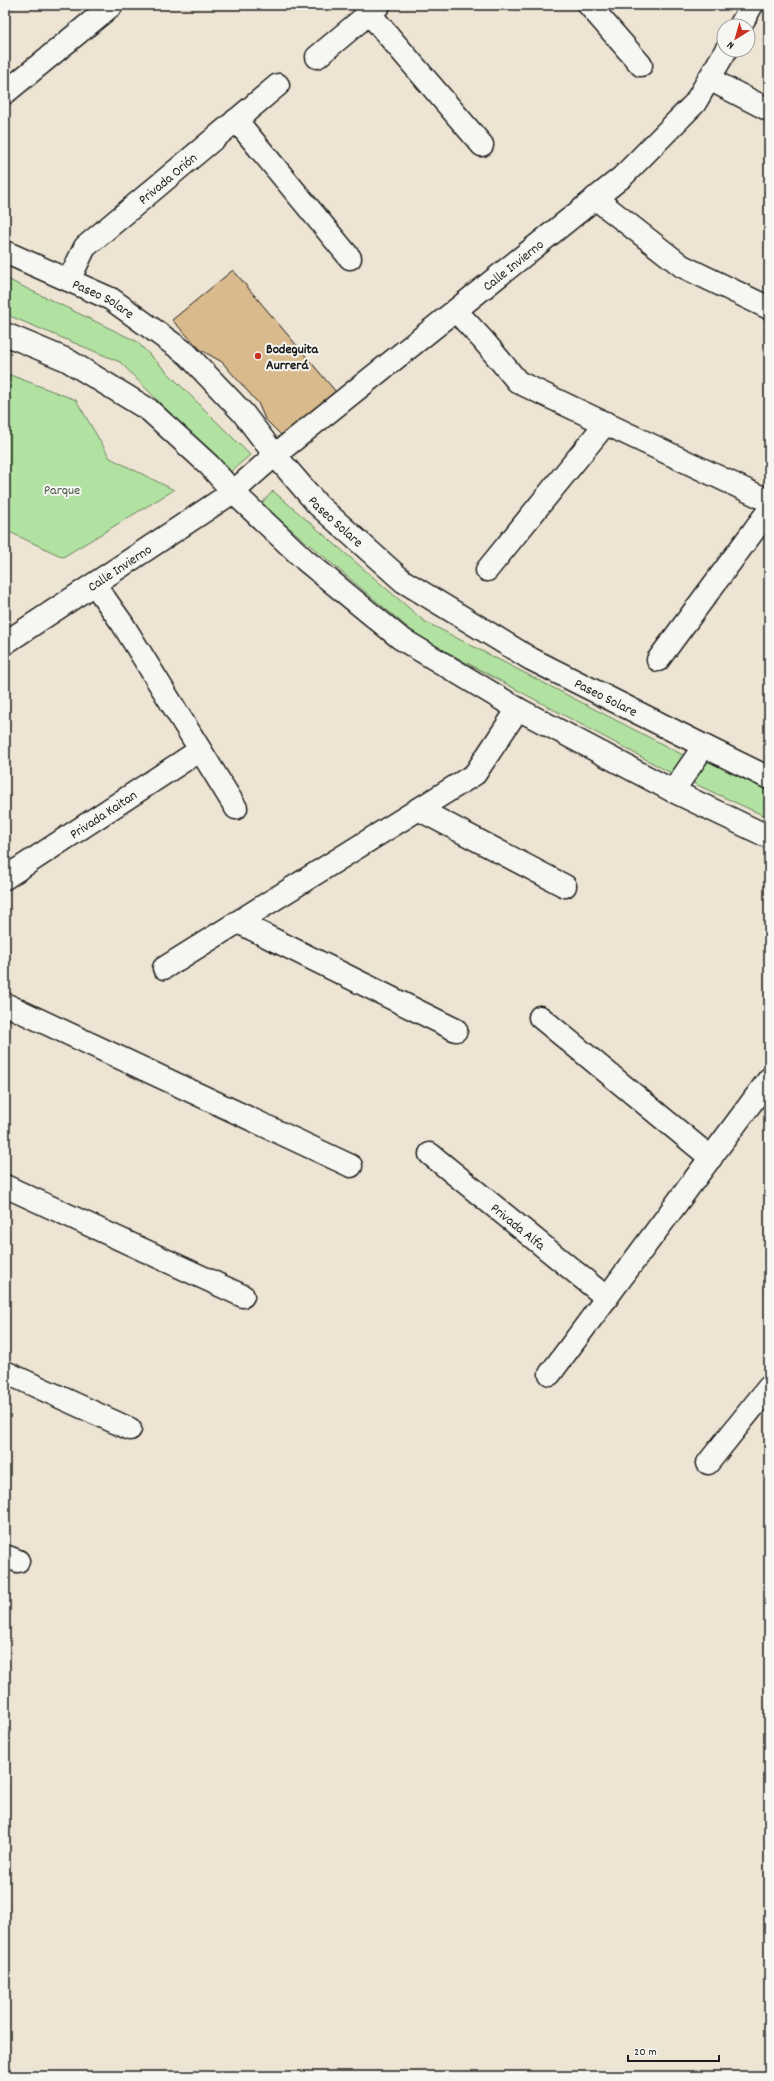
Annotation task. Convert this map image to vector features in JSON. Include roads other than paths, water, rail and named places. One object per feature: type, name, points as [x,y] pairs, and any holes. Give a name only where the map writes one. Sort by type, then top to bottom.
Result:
[{"type":"street","points":[[5,94],[112,5]]},
{"type":"street","points":[[589,5],[641,65]]},
{"type":"street","points":[[745,18],[752,5]]},
{"type":"street","points":[[317,57],[374,9],[482,145]]},
{"type":"street","name":"Calle Invierno","points":[[5,643],[96,585],[233,492],[275,455],[622,177],[695,103],[721,58]]},
{"type":"street","points":[[709,79],[769,110]]},
{"type":"street","name":"Privada Orión","points":[[69,280],[85,247],[278,86]]},
{"type":"street","points":[[236,120],[350,258]]},
{"type":"street","points":[[595,198],[682,266],[769,308]]},
{"type":"street","name":"Paseo Solare","points":[[5,252],[111,299],[187,354],[243,413],[275,455],[318,505],[403,581],[531,659],[769,778]]},
{"type":"street","points":[[456,311],[483,340],[518,382],[769,501]]},
{"type":"street","points":[[5,334],[67,360],[149,410],[209,465],[233,492],[305,560],[400,638],[518,709],[673,791],[769,837]]},
{"type":"street","points":[[487,570],[606,423]]},
{"type":"street","points":[[658,660],[769,510]]},
{"type":"street","points":[[96,585],[122,623],[236,808]]},
{"type":"street","points":[[164,968],[475,774],[518,709]]},
{"type":"street","points":[[673,791],[704,746]]},
{"type":"street","name":"Privada Kaitan","points":[[5,878],[200,750]]},
{"type":"street","points":[[418,809],[565,886]]},
{"type":"street","points":[[238,922],[456,1030]]},
{"type":"street","points":[[5,1004],[351,1166]]},
{"type":"street","points":[[540,1017],[711,1158]]},
{"type":"street","points":[[550,1374],[769,1079]]},
{"type":"street","name":"Privada Alfa","points":[[430,1154],[607,1298]]},
{"type":"street","points":[[5,1186],[243,1296]]},
{"type":"street","points":[[5,1372],[130,1429]]},
{"type":"street","points":[[708,1463],[769,1387]]},
{"type":"place","name":"Bodeguita Aurrerá","points":[[258,356]]},
{"type":"park label","name":"Parque","points":[[62,489]]}]
